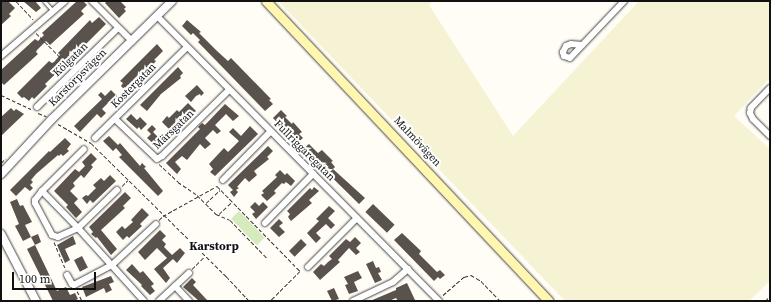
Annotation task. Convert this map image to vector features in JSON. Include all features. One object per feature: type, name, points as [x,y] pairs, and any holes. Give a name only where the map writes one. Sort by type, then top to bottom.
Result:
[{"type":"main road","name":"Malmövägen","points":[[266,1],[549,301]]},
{"type":"street","points":[[1,56],[65,1]]},
{"type":"street","points":[[92,1],[132,41]]},
{"type":"street","name":"Karstorpsvägen","points":[[1,174],[49,118],[132,41],[172,1]]},
{"type":"street","points":[[582,45],[624,1]]},
{"type":"street","name":"Fullriggaregatan","points":[[157,16],[437,300]]},
{"type":"street","name":"Kölgatan","points":[[37,107],[118,28]]},
{"type":"street","name":"Kostergatan","points":[[93,140],[187,47]]},
{"type":"street","points":[[770,88],[751,108],[750,113],[753,119],[770,136]]},
{"type":"street","name":"Märsgatan","points":[[115,119],[157,159],[162,156],[229,90]]},
{"type":"street","points":[[223,180],[270,132]]},
{"type":"street","points":[[84,149],[35,200],[35,203],[52,235],[58,237],[78,228],[117,190]]},
{"type":"street","points":[[265,223],[313,174]]},
{"type":"street","points":[[42,191],[78,228],[144,301]]},
{"type":"street","points":[[308,267],[357,218]]},
{"type":"street","points":[[67,275],[74,285],[112,265],[156,224]]},
{"type":"street","points":[[1,234],[36,301]]},
{"type":"street","points":[[353,301],[393,282],[408,269]]},
{"type":"street","points":[[159,301],[189,272]]},
{"type":"street","points":[[175,286],[189,301]]},
{"type":"lane","points":[[44,1],[53,11]]},
{"type":"path","points":[[16,1],[38,24]]},
{"type":"path","points":[[32,29],[74,71]]},
{"type":"path","points":[[1,95],[93,140],[128,180],[163,216],[226,276],[249,301]]},
{"type":"path","points":[[1,99],[4,96]]},
{"type":"path","points":[[84,149],[93,140]]},
{"type":"path","points":[[1,163],[8,156]]},
{"type":"path","points":[[157,159],[159,164],[178,182],[197,195],[218,215],[230,220],[267,258]]},
{"type":"path","points":[[117,190],[128,180]]},
{"type":"path","points":[[156,224],[163,216],[197,195],[217,186],[300,271],[270,301]]},
{"type":"path","points":[[206,204],[220,190]]},
{"type":"path","points":[[218,215],[232,202]]},
{"type":"path","points":[[52,235],[65,266],[67,275]]},
{"type":"path","points":[[189,272],[205,257]]},
{"type":"path","points":[[437,300],[464,277],[471,275],[481,280],[500,301]]},
{"type":"path","points":[[74,285],[82,301]]},
{"type":"path","points":[[765,301],[770,296]]},
{"type":"shaded area","points":[[278,1],[433,1],[429,5],[513,136],[639,1],[770,1],[770,78],[734,116],[770,149],[770,281],[749,301],[565,301]]},
{"type":"green space","points":[[239,211],[265,238],[257,245],[231,219]]},
{"type":"building","points":[[1,1],[8,1],[15,8],[9,14],[11,16],[1,25]]},
{"type":"building","points":[[23,1],[35,1],[41,8],[36,12]]},
{"type":"building","points":[[77,1],[83,1],[87,5],[81,11],[84,14],[50,45],[46,41],[37,50],[36,52],[38,54],[4,85],[1,82],[1,70],[35,39],[38,41],[44,35],[42,33]]},
{"type":"building","points":[[107,1],[120,1],[126,7],[124,9],[126,11],[119,18],[105,3]]},
{"type":"building","points":[[99,17],[106,24],[77,53],[78,55],[75,58],[74,56],[45,84],[47,86],[34,99],[32,97],[29,101],[24,97],[22,98],[17,93],[49,61],[52,63],[54,62],[60,55],[58,53],[90,20],[92,23]]},
{"type":"building","points":[[187,20],[201,32],[199,33],[228,61],[231,58],[271,99],[269,100],[273,104],[265,111],[198,42],[200,40],[193,33],[191,35],[182,26]]},
{"type":"building","points":[[157,44],[163,51],[154,60],[156,61],[143,76],[140,73],[124,89],[121,86],[123,83],[120,81]]},
{"type":"building","points":[[178,67],[183,73],[180,76],[181,78],[161,94],[147,111],[140,105]]},
{"type":"building","points":[[197,85],[204,93],[201,96],[200,94],[196,96],[191,102],[185,96]]},
{"type":"building","points":[[111,90],[120,99],[113,105],[110,101],[102,109],[106,113],[101,118],[97,114],[80,132],[74,126],[102,99],[98,95],[101,92],[105,96]]},
{"type":"building","points":[[188,103],[196,111],[189,118],[184,114],[179,120],[183,124],[179,128],[176,126],[171,131],[162,122],[167,116],[169,118],[177,110],[179,112]]},
{"type":"building","points":[[225,104],[239,116],[233,121],[226,114],[215,125],[221,131],[217,134],[213,130],[205,138],[211,144],[205,149],[200,144],[187,160],[182,156],[175,162],[181,169],[177,174],[166,163],[200,129],[198,127],[202,123],[205,125]]},
{"type":"building","points":[[11,108],[14,111],[16,109],[24,114],[1,136],[1,117]]},
{"type":"building","points":[[281,110],[287,116],[285,117],[292,124],[293,122],[302,132],[299,134],[303,138],[297,143],[273,118]]},
{"type":"building","points":[[131,114],[137,120],[140,117],[147,124],[141,130],[139,127],[137,129],[126,119]]},
{"type":"building","points":[[152,125],[156,129],[153,132],[163,142],[157,147],[147,138],[151,134],[147,130]]},
{"type":"building","points":[[250,126],[258,134],[215,176],[210,172],[213,169],[209,164],[224,148],[228,152],[239,141],[229,132],[233,128],[241,136]]},
{"type":"building","points":[[109,136],[118,145],[120,143],[140,166],[142,163],[146,167],[144,168],[163,191],[158,196],[119,157],[122,155],[116,148],[113,151],[103,141]]},
{"type":"building","points":[[65,138],[71,144],[67,149],[69,151],[63,156],[61,154],[59,156],[58,155],[36,174],[31,180],[33,182],[30,185],[33,188],[30,191],[25,187],[16,196],[10,190],[49,151],[50,152]]},
{"type":"building","points":[[309,144],[318,153],[322,150],[333,161],[331,162],[335,167],[333,169],[365,198],[359,204],[303,149]]},
{"type":"building","points":[[268,146],[273,151],[267,157],[269,159],[254,171],[257,175],[249,182],[245,178],[237,187],[239,188],[236,190],[238,192],[234,197],[230,192],[233,190],[228,185]]},
{"type":"building","points":[[91,153],[97,159],[91,165],[93,167],[84,178],[81,175],[73,183],[75,186],[70,191],[78,199],[74,203],[82,212],[76,218],[66,207],[68,205],[54,191],[75,169],[79,172],[85,166],[82,162]]},
{"type":"building","points":[[280,170],[285,175],[287,173],[295,181],[291,186],[286,182],[284,184],[282,183],[274,191],[276,193],[267,201],[261,195],[264,193],[262,191],[277,177],[275,175]]},
{"type":"building","points":[[110,175],[116,181],[93,203],[90,200],[87,204],[82,198],[86,195],[88,196],[96,188],[93,185],[101,178],[104,181]]},
{"type":"building","points":[[314,187],[319,191],[309,200],[312,203],[291,221],[288,217],[290,214],[287,211],[310,188],[312,190]]},
{"type":"building","points":[[125,192],[131,198],[123,206],[125,208],[101,230],[117,249],[111,255],[97,237],[96,238],[91,234],[93,232],[89,227]]},
{"type":"building","points":[[17,199],[20,206],[23,205],[32,222],[25,225],[31,237],[23,241],[15,226],[19,224],[10,202]]},
{"type":"building","points":[[255,202],[259,206],[263,202],[268,207],[256,219],[252,214],[255,212],[250,207]]},
{"type":"building","points":[[373,204],[395,225],[387,233],[365,212]]},
{"type":"building","points":[[329,206],[335,211],[328,218],[335,225],[331,229],[326,224],[316,233],[321,238],[316,243],[307,233],[319,221],[316,219]]},
{"type":"building","points":[[142,208],[149,215],[140,224],[142,226],[129,238],[127,236],[123,240],[116,232],[122,226],[125,229],[133,222],[131,220]]},
{"type":"building","points":[[279,219],[283,223],[279,226],[285,232],[279,237],[270,228]]},
{"type":"building","points":[[160,230],[166,236],[162,240],[166,244],[164,247],[172,255],[180,248],[185,253],[177,263],[173,259],[163,268],[170,278],[166,283],[154,269],[167,258],[157,248],[145,260],[138,252]]},
{"type":"building","points":[[402,233],[421,251],[419,254],[437,272],[440,270],[445,275],[440,279],[438,277],[434,281],[394,240]]},
{"type":"building","points":[[38,234],[41,242],[35,245],[31,237]]},
{"type":"building","points":[[73,236],[76,244],[65,249],[70,260],[65,263],[57,245]]},
{"type":"building","points":[[355,237],[361,243],[356,248],[360,252],[356,255],[349,248],[338,260],[340,262],[320,280],[313,272],[321,264],[324,266],[332,259],[329,256],[346,239],[350,242]]},
{"type":"building","points":[[301,239],[307,245],[295,257],[289,251]]},
{"type":"building","points":[[35,245],[57,291],[66,287],[70,295],[75,293],[78,299],[74,301],[53,301],[27,249]]},
{"type":"building","points":[[82,256],[88,268],[80,272],[74,260]]},
{"type":"building","points":[[373,261],[376,268],[379,267],[381,272],[378,273],[382,280],[375,283],[366,264]]},
{"type":"building","points":[[132,264],[140,273],[143,271],[154,284],[151,286],[155,291],[150,295],[126,270]]},
{"type":"building","points":[[358,271],[362,278],[354,282],[358,291],[349,294],[345,285],[348,284],[344,277]]},
{"type":"building","points":[[111,276],[114,282],[109,284],[112,290],[106,293],[104,288],[86,297],[82,287]]},
{"type":"building","points":[[192,278],[196,282],[193,285],[208,301],[199,301],[183,287]]},
{"type":"building","points":[[407,283],[415,300],[398,301],[396,298],[389,301],[370,301],[396,290],[396,288]]},
{"type":"building","points":[[334,288],[339,299],[332,301],[327,291]]},
{"type":"district","name":"Karstorp","points":[[214,247]]}]
